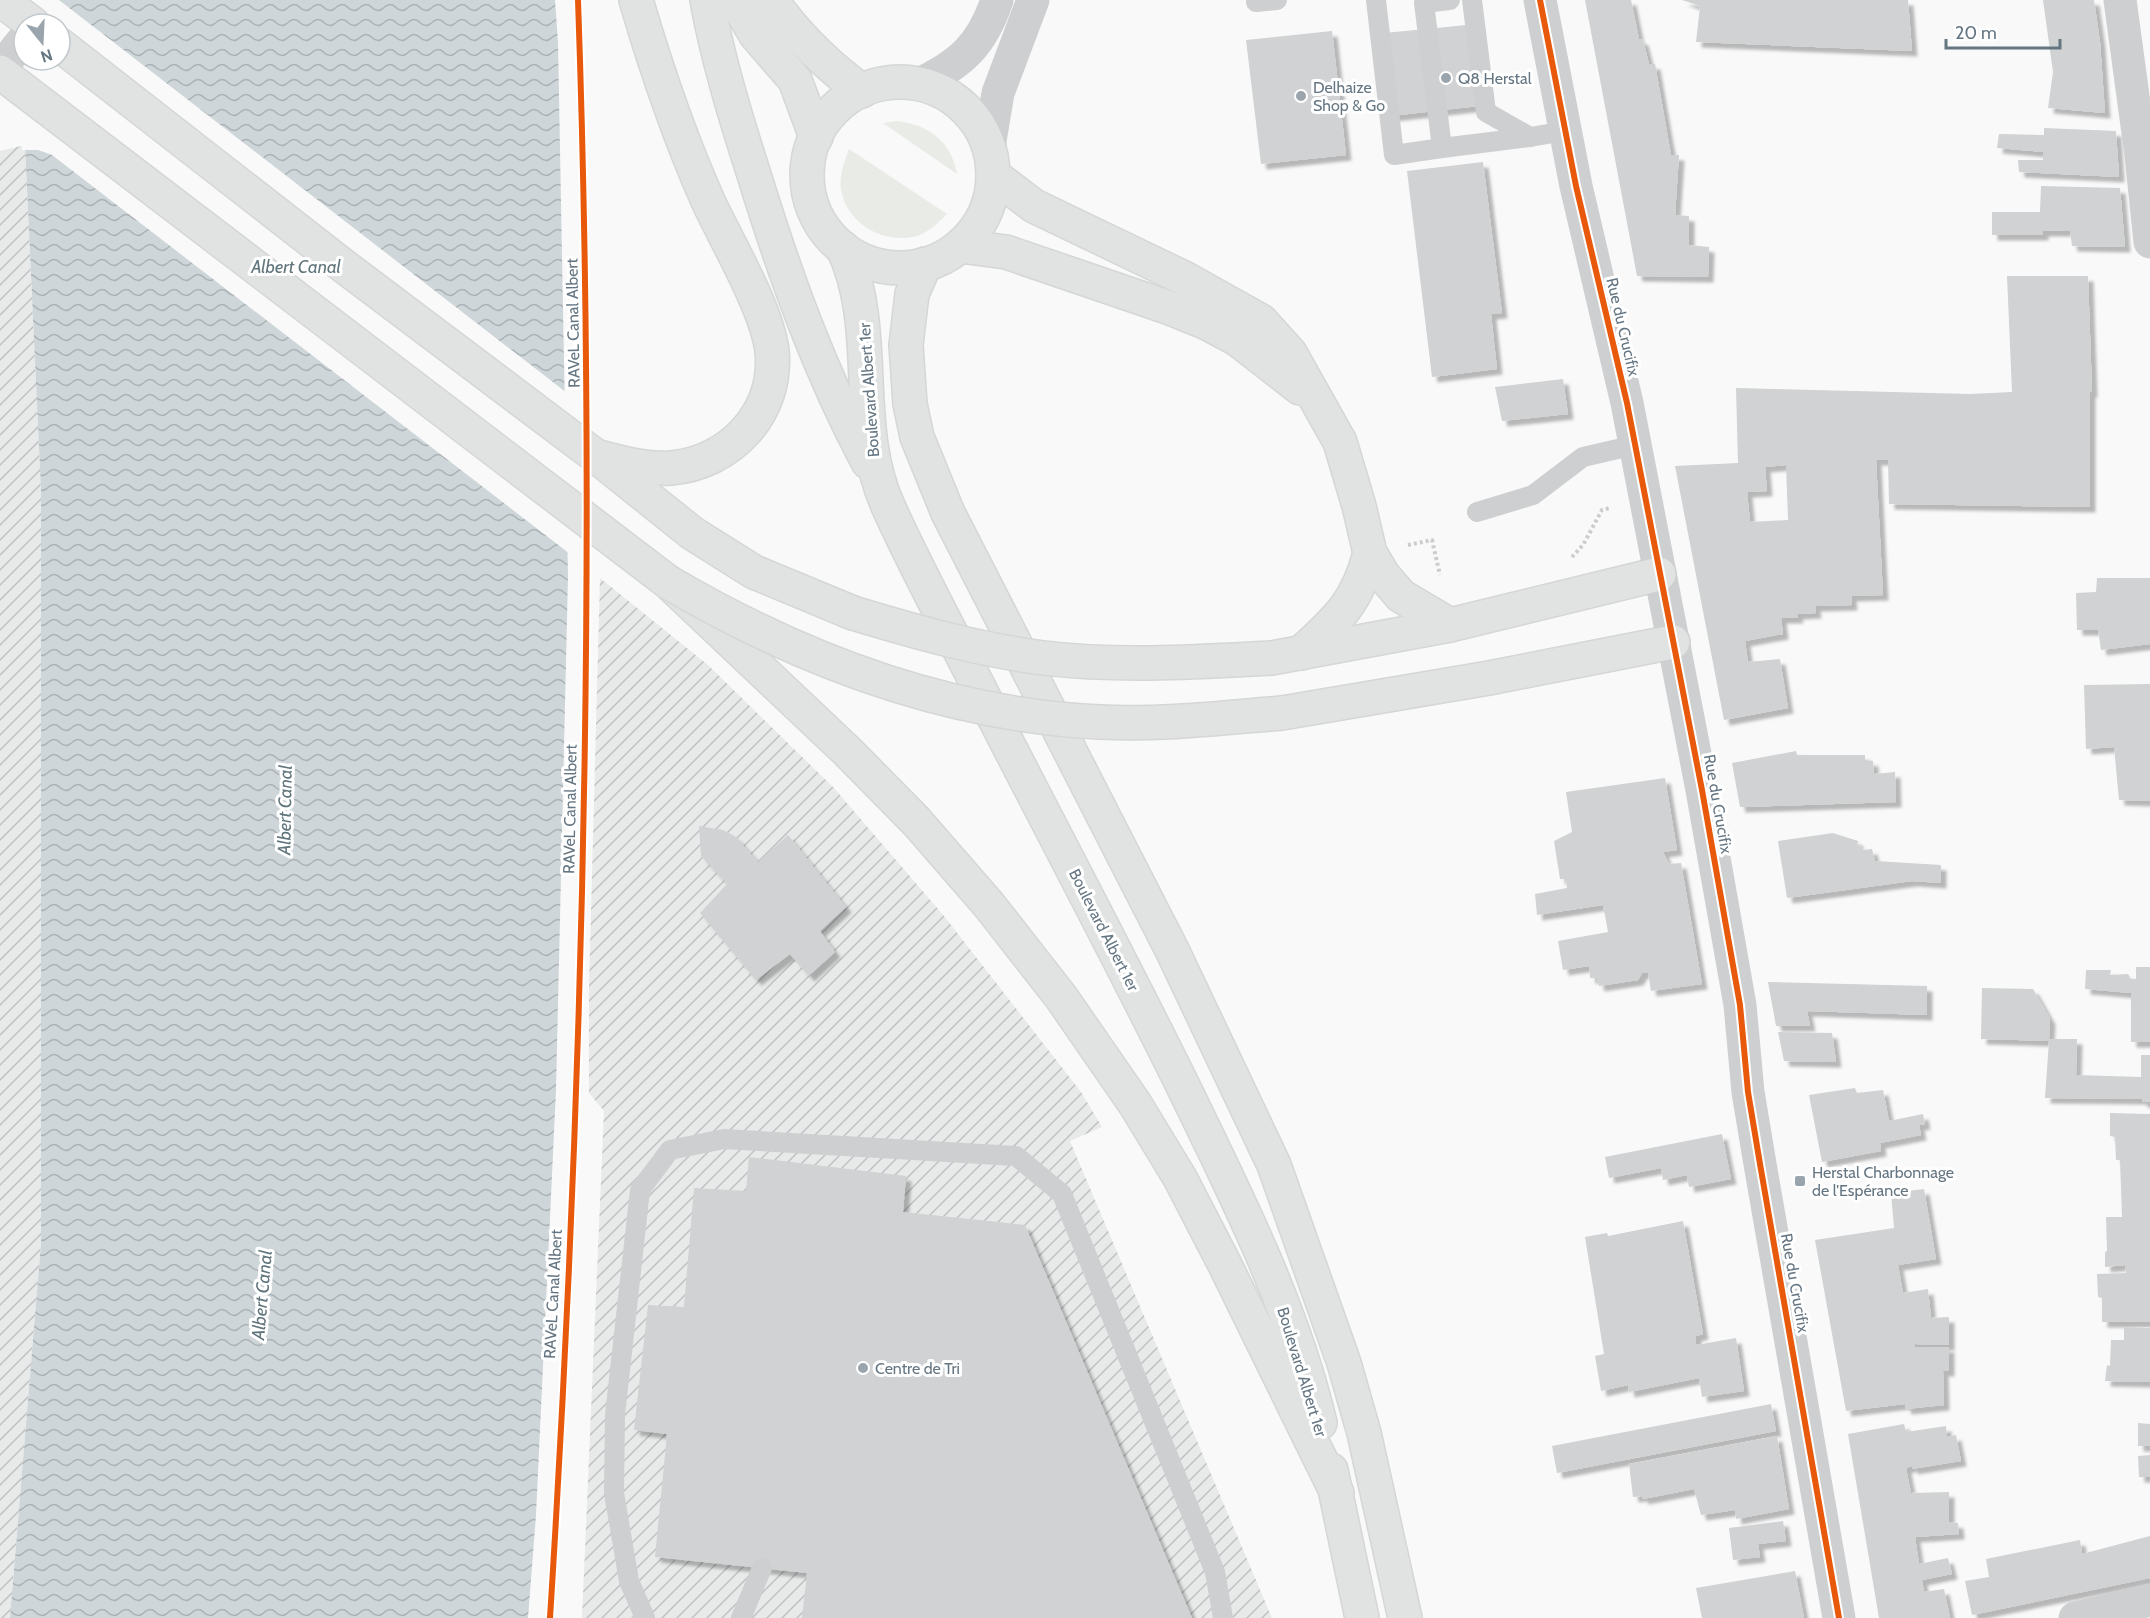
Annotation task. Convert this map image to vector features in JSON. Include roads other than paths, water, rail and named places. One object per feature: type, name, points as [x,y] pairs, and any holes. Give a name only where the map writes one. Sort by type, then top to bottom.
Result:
[{"type":"main road","points":[[1,0],[17,12]]},
{"type":"main road","points":[[597,457],[633,465],[668,468],[691,465],[711,458],[744,436],[767,397],[771,377],[772,352],[766,327],[707,199],[675,117],[636,0]]},
{"type":"main road","points":[[707,0],[744,146],[800,313],[839,407],[876,478]]},
{"type":"main road","points":[[735,0],[756,34],[795,80],[816,136]]},
{"type":"main road","points":[[771,0],[794,30],[823,61],[861,91]]},
{"type":"main road","points":[[72,54],[341,264],[597,457],[692,533],[754,572],[853,613],[936,638],[1044,658],[1152,664],[1287,656],[1449,625],[1659,574]]},
{"type":"main road","points":[[0,71],[668,582],[848,751],[916,821],[989,905],[1087,1031],[1179,1178],[1337,1493]]},
{"type":"main road","name":"Boulevard Albert 1er","points":[[843,248],[880,265],[905,267],[925,264],[960,246],[984,214],[991,161],[977,123],[959,103],[947,95],[919,84],[888,83],[861,91],[839,105],[816,136],[808,166],[810,197],[822,226],[843,248],[853,270],[864,316],[866,393],[876,478],[923,577],[1147,1013],[1224,1173],[1273,1282],[1298,1348],[1318,1414],[1337,1493],[1362,1618]]},
{"type":"main road","points":[[991,161],[1034,206],[1184,278],[1261,321],[1290,353],[1340,442],[1370,553],[1401,596],[1449,625]]},
{"type":"main road","points":[[960,246],[1006,252],[1170,308],[1207,323],[1237,339],[1315,400]]},
{"type":"main road","points":[[925,264],[912,294],[906,345],[910,404],[917,437],[948,513],[1172,950],[1274,1165],[1344,1363],[1364,1433],[1405,1618]]},
{"type":"main road","points":[[1287,656],[1350,604],[1363,580],[1370,553]]},
{"type":"main road","points":[[668,582],[725,615],[849,670],[918,691],[982,706],[1043,717],[1100,722],[1179,721],[1281,713],[1489,678],[1673,642]]},
{"type":"street","points":[[919,84],[960,61],[979,41],[997,0]]},
{"type":"street","points":[[991,161],[992,116],[998,93],[1033,0]]},
{"type":"street","name":"Rue du Crucifix","points":[[1540,0],[1565,131],[1635,445],[1673,642],[1740,1005],[1748,1092],[1839,1618]]},
{"type":"street","points":[[2120,0],[2141,154],[2150,242]]},
{"type":"street","points":[[0,71],[12,55]]},
{"type":"street","points":[[2075,1618],[2150,1600]]},
{"type":"lane","points":[[1256,2],[1277,0]]},
{"type":"lane","points":[[1376,0],[1394,155],[1565,131]]},
{"type":"lane","points":[[1442,148],[1419,2],[1450,0]]},
{"type":"lane","points":[[1472,0],[1486,112],[1530,136]]},
{"type":"lane","points":[[1477,512],[1533,495],[1583,457],[1635,445]]},
{"type":"lane","points":[[645,1618],[629,1581],[614,1494],[615,1415],[640,1190],[670,1150],[724,1139],[1016,1156],[1062,1194],[1215,1572],[1223,1618]]},
{"type":"lane","points":[[741,1618],[762,1568]]},
{"type":"water","name":"Albert Canal","points":[[13,0],[555,0],[558,42],[568,576],[556,1090],[536,1515],[528,1618],[10,1618],[41,1243],[41,491],[25,145],[19,72],[72,72],[72,12],[14,12]]},
{"type":"place","name":"Q8 Herstal","points":[[1446,78]]},
{"type":"place","name":"Delhaize Shop & Go","points":[[1301,96]]},
{"type":"place","name":"Herstal Charbonnage de l'Espérance","points":[[1800,1181]]},
{"type":"place","name":"Centre de Tri","points":[[863,1368]]}]
